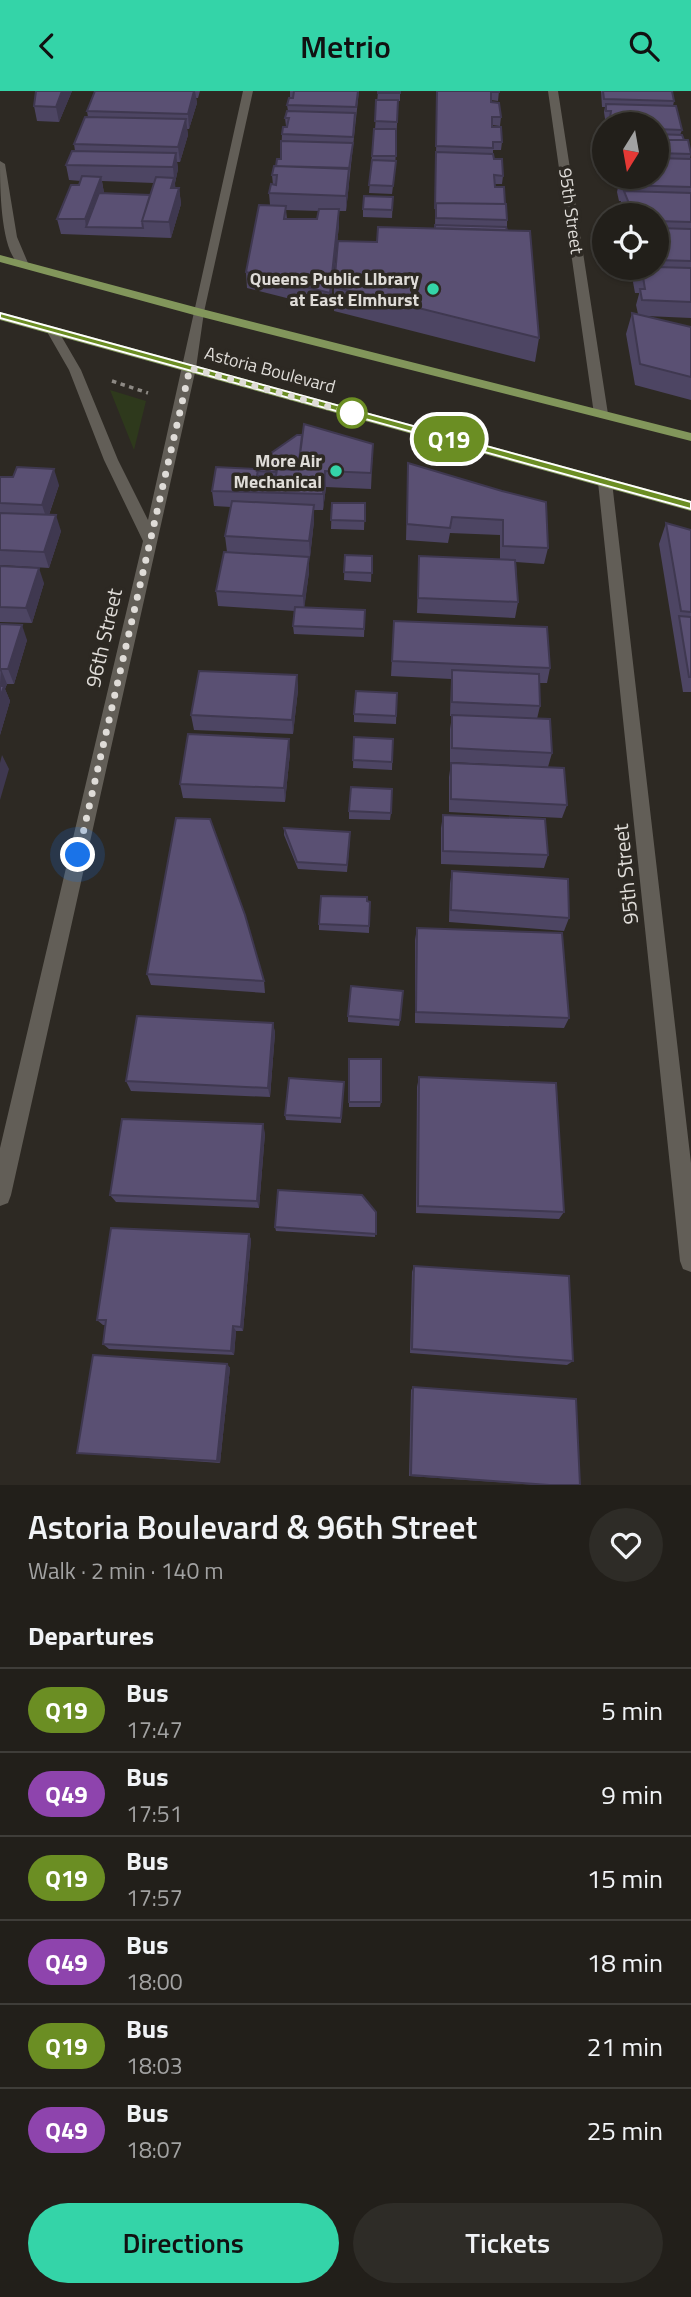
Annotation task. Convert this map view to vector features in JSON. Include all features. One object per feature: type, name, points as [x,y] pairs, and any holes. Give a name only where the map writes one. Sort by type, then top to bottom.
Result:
[{"type":"main road","name":"Astoria Boulevard","points":[[0,258],[691,437]]},
{"type":"main road","name":"Astoria Boulevard","points":[[0,316],[691,506]]},
{"type":"street","name":"96th Street","points":[[0,1195],[3,1170],[190,368],[198,311],[248,91]]},
{"type":"street","name":"95th Street","points":[[554,91],[601,414]]},
{"type":"street","points":[[0,164],[11,237],[22,263]]},
{"type":"street","points":[[52,330],[75,369],[111,460],[150,540]]},
{"type":"street","name":"95th Street","points":[[605,482],[691,1261]]},
{"type":"path","points":[[105,379],[148,393]]},
{"type":"green space","points":[[110,390],[146,401],[134,450]]},
{"type":"building","points":[[36,91],[62,91],[56,107],[34,106]]},
{"type":"building","points":[[95,91],[194,91],[188,114],[87,111]]},
{"type":"building","points":[[294,91],[358,91],[356,107],[287,105],[289,98],[293,98]]},
{"type":"building","points":[[400,91],[400,93],[378,93]]},
{"type":"building","points":[[437,91],[499,91],[491,92],[491,102],[499,103],[501,117],[492,117],[492,127],[501,127],[502,142],[493,142],[493,148],[436,146]]},
{"type":"building","points":[[603,91],[672,91],[674,101],[604,99]]},
{"type":"building","points":[[376,100],[398,100],[397,122],[375,121]]},
{"type":"building","points":[[606,104],[676,106],[682,130],[669,130],[669,112],[606,111]]},
{"type":"building","points":[[287,111],[355,113],[353,137],[282,134],[289,118],[285,118]]},
{"type":"building","points":[[85,117],[186,119],[178,147],[74,144]]},
{"type":"building","points":[[374,129],[396,129],[396,156],[372,156]]},
{"type":"building","points":[[669,134],[682,135],[684,140],[669,140]]},
{"type":"building","points":[[669,140],[688,140],[691,154],[669,153]]},
{"type":"building","points":[[281,141],[353,143],[349,169],[276,166],[277,159],[281,159]]},
{"type":"building","points":[[72,151],[176,153],[173,167],[66,165]]},
{"type":"building","points":[[436,152],[493,154],[494,159],[502,159],[503,176],[494,175],[495,187],[504,187],[505,204],[436,203],[435,209]]},
{"type":"building","points":[[669,158],[691,159],[691,187],[669,186]]},
{"type":"building","points":[[372,160],[396,161],[393,186],[369,185]]},
{"type":"building","points":[[274,166],[349,168],[346,196],[269,193],[271,184],[276,185],[277,175],[272,175]]},
{"type":"building","points":[[82,176],[101,177],[85,219],[57,219],[71,185],[79,185]]},
{"type":"building","points":[[156,177],[174,178],[171,188],[179,188],[169,222],[142,221]]},
{"type":"building","points":[[624,191],[691,193],[691,222],[669,221],[669,203],[629,203]]},
{"type":"building","points":[[99,193],[150,195],[142,221],[143,228],[86,227]]},
{"type":"building","points":[[364,196],[393,197],[392,210],[363,209]]},
{"type":"building","points":[[436,203],[506,204],[507,220],[436,218]]},
{"type":"building","points":[[259,205],[286,206],[284,219],[317,219],[319,209],[339,209],[330,293],[246,272]]},
{"type":"building","points":[[435,225],[506,227],[507,230],[435,228]]},
{"type":"building","name":"Queens Public LIbrary at East Elmhurst","points":[[378,227],[530,231],[539,338],[334,287],[338,241],[377,242]]},
{"type":"building","points":[[669,228],[691,229],[691,261],[669,260]]},
{"type":"building","points":[[669,267],[691,268],[691,302],[642,300],[640,289],[645,289],[644,280],[669,280]]},
{"type":"building","points":[[632,313],[691,327],[691,377],[640,364]]},
{"type":"building","points":[[304,424],[373,444],[371,473],[325,471],[323,494],[212,491],[216,467],[258,469],[257,476],[276,476],[277,469],[298,470]]},
{"type":"building","points":[[297,435],[302,435],[298,470],[277,469],[276,472],[254,469],[254,465]]},
{"type":"building","points":[[408,463],[546,502],[548,548],[503,546],[503,520],[452,517],[450,528],[407,524]]},
{"type":"building","points":[[17,467],[54,469],[42,505],[0,503],[0,477],[13,477]]},
{"type":"building","points":[[232,501],[314,505],[309,541],[225,536]]},
{"type":"building","points":[[332,503],[365,503],[365,521],[331,520]]},
{"type":"building","points":[[0,513],[56,515],[44,552],[0,550]]},
{"type":"building","points":[[666,523],[691,530],[691,612],[681,611]]},
{"type":"building","points":[[224,552],[309,557],[303,596],[216,591]]},
{"type":"building","points":[[345,555],[372,556],[372,573],[344,572]]},
{"type":"building","points":[[419,556],[515,560],[518,602],[418,598]]},
{"type":"building","points":[[0,566],[39,568],[26,608],[0,607]]},
{"type":"building","points":[[295,607],[365,610],[364,629],[293,626]]},
{"type":"building","points":[[679,616],[691,617],[691,677],[689,677]]},
{"type":"building","points":[[394,621],[547,627],[550,668],[392,661]]},
{"type":"building","points":[[0,624],[22,625],[8,669],[0,671]]},
{"type":"building","points":[[452,670],[539,674],[540,706],[452,702]]},
{"type":"building","points":[[199,671],[297,675],[292,720],[191,715]]},
{"type":"building","points":[[356,691],[397,693],[396,716],[354,714]]},
{"type":"building","points":[[452,715],[550,719],[552,753],[452,748]]},
{"type":"building","points":[[188,734],[289,739],[284,788],[180,784]]},
{"type":"building","points":[[354,737],[393,739],[392,762],[353,760]]},
{"type":"building","points":[[451,763],[564,768],[567,805],[451,799]]},
{"type":"building","points":[[351,787],[392,789],[391,813],[349,811]]},
{"type":"building","points":[[443,815],[545,819],[548,855],[443,851]]},
{"type":"building","points":[[176,818],[210,819],[245,915],[264,981],[147,974]]},
{"type":"building","points":[[284,828],[350,832],[347,865],[297,862]]},
{"type":"building","points":[[452,871],[568,879],[569,918],[451,910]]},
{"type":"building","points":[[321,896],[367,897],[370,902],[369,926],[319,924]]},
{"type":"building","points":[[417,928],[562,933],[569,1018],[416,1012]]},
{"type":"building","points":[[351,986],[403,991],[400,1020],[348,1016]]},
{"type":"building","points":[[137,1016],[273,1023],[268,1088],[126,1081]]},
{"type":"building","points":[[349,1059],[381,1059],[381,1102],[349,1102]]},
{"type":"building","points":[[419,1077],[556,1083],[564,1212],[418,1206]]},
{"type":"building","points":[[289,1078],[344,1082],[341,1118],[285,1115]]},
{"type":"building","points":[[122,1119],[263,1124],[257,1201],[110,1195]]},
{"type":"building","points":[[278,1190],[362,1195],[376,1212],[376,1234],[275,1227]]},
{"type":"building","points":[[111,1228],[249,1234],[241,1327],[233,1326],[231,1351],[103,1344],[106,1320],[97,1320]]},
{"type":"building","points":[[414,1266],[569,1276],[573,1361],[412,1349]]},
{"type":"building","points":[[93,1355],[227,1364],[217,1461],[77,1453]]},
{"type":"building","points":[[413,1387],[576,1399],[580,1485],[411,1475]]},
{"type":"bus line","name":"Q19","points":[[0,316],[691,506]]},
{"type":"place","name":"Queens Public LIbrary at East Elmhurst","points":[[433,289]]},
{"type":"place","name":"More Air Mechanical","points":[[336,471]]},
{"type":"route","points":[[78,855],[190,368],[355,414],[352,413]]}]
